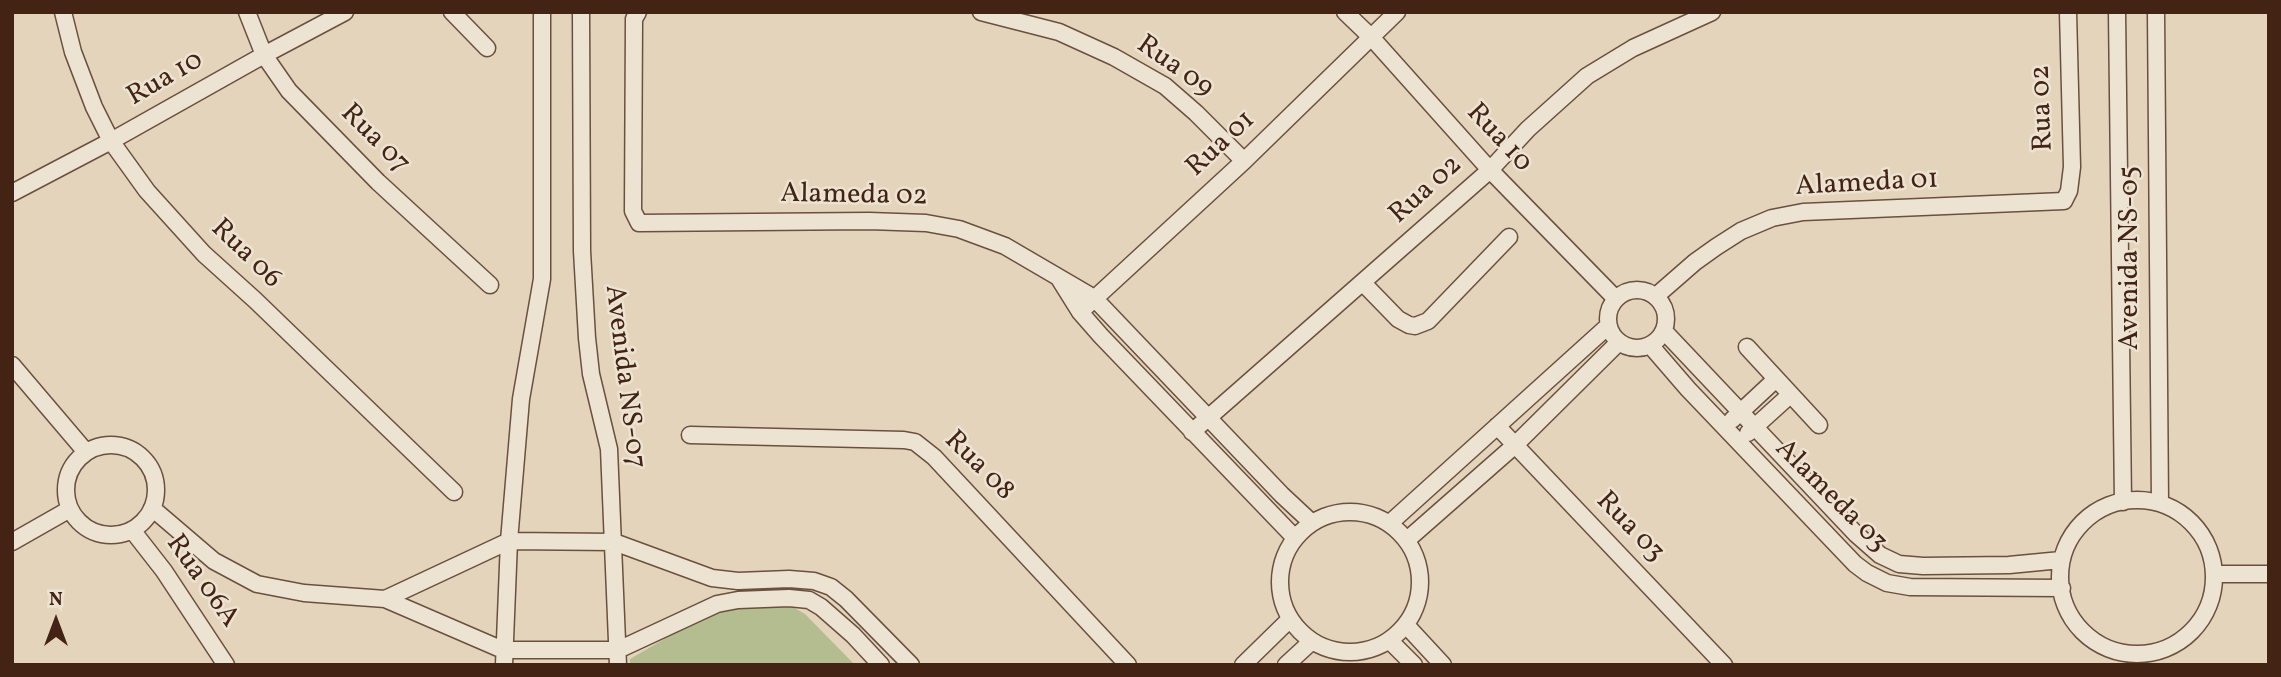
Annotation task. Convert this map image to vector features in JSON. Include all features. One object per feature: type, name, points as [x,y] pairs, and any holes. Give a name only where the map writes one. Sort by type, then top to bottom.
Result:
[{"type":"street","name":"Rua 06","points":[[62,12],[72,52],[94,107],[111,141],[147,191],[204,254],[454,492]]},
{"type":"street","name":"Rua 07","points":[[247,12],[264,55],[289,91],[378,182],[491,285]]},
{"type":"street","name":"Rua 10","points":[[12,193],[345,12]]},
{"type":"street","points":[[453,12],[487,48]]},
{"type":"street","points":[[503,658],[509,541],[521,399],[542,278],[541,12]]},
{"type":"street","name":"Avenida NS-07","points":[[581,12],[582,251],[591,374],[609,449],[618,658]]},
{"type":"street","name":"Alameda 02","points":[[638,12],[634,19],[632,211],[636,220],[652,224],[856,221],[926,223],[959,229],[1006,246],[1094,298],[1311,522]]},
{"type":"street","name":"Rua 09","points":[[981,12],[1059,32],[1114,57],[1165,86],[1244,161]]},
{"type":"street","name":"Rua 10","points":[[1345,12],[1372,38],[1490,170],[1615,298]]},
{"type":"street","name":"Rua 01","points":[[1080,312],[1244,161],[1397,12]]},
{"type":"street","name":"Rua 02","points":[[1192,432],[1490,170],[1528,129],[1587,76],[1633,48],[1712,12]]},
{"type":"street","name":"Rua 02","points":[[2064,201],[2069,191],[2072,167],[2068,12]]},
{"type":"street","name":"Avenida NS-05","points":[[2117,12],[2123,502]]},
{"type":"street","name":"Avenida NS-05","points":[[2156,12],[2160,503]]},
{"type":"street","name":"Alameda 01","points":[[1656,296],[1716,247],[1741,231],[1772,218],[1803,212],[2064,201]]},
{"type":"street","points":[[1363,283],[1398,318],[1415,326],[1428,321],[1508,237]]},
{"type":"street","name":"Alameda 02","points":[[1059,277],[1080,312],[1295,538]]},
{"type":"street","points":[[1630,290],[1648,291],[1656,296],[1665,311],[1664,331],[1650,345],[1637,348],[1619,342],[1608,326],[1609,306],[1615,298],[1630,290]]},
{"type":"street","points":[[1390,523],[1608,326]]},
{"type":"street","name":"Alameda 03","points":[[1664,331],[1856,534],[1880,555],[1899,564],[2009,565],[2061,560]]},
{"type":"street","points":[[1407,540],[1514,446],[1619,342]]},
{"type":"street","name":"Alameda 03","points":[[1650,345],[1724,427],[1855,564],[1867,573],[1887,583],[1910,587],[2062,588]]},
{"type":"street","points":[[1747,347],[1819,425]]},
{"type":"street","points":[[12,365],[86,452]]},
{"type":"street","points":[[1724,427],[1776,379]]},
{"type":"street","points":[[1739,442],[1790,394]]},
{"type":"street","name":"Rua 03","points":[[1497,426],[1724,665]]},
{"type":"street","name":"Rua 08","points":[[690,435],[915,442],[934,457],[1128,665]]},
{"type":"street","points":[[114,444],[128,448],[140,455],[150,466],[156,494],[152,508],[132,530],[115,535],[96,533],[81,524],[70,509],[66,497],[69,471],[76,460],[99,446],[114,444]]},
{"type":"street","points":[[2135,499],[2160,503],[2183,514],[2201,532],[2213,555],[2215,574],[2210,606],[2197,628],[2162,658],[2126,660],[2080,631],[2066,610],[2060,577],[2061,560],[2071,536],[2087,517],[2109,505],[2135,499]]},
{"type":"street","points":[[152,508],[214,561],[257,584],[304,593],[385,599],[503,658],[618,658],[717,604],[738,600],[789,598],[809,600],[821,607],[853,635],[881,665]]},
{"type":"street","points":[[12,542],[70,509]]},
{"type":"street","points":[[1347,511],[1369,514],[1390,523],[1407,540],[1417,561],[1420,583],[1416,605],[1406,625],[1389,640],[1370,649],[1350,652],[1330,649],[1312,641],[1289,620],[1279,585],[1281,564],[1295,538],[1311,522],[1347,511]]},
{"type":"street","name":"Rua 06A","points":[[132,530],[164,571],[226,665]]},
{"type":"street","points":[[385,599],[509,541],[614,542],[712,578],[738,581],[789,579],[814,581],[831,587],[911,665]]},
{"type":"street","points":[[2215,574],[2269,574]]},
{"type":"street","points":[[1243,665],[1289,620]]},
{"type":"street","points":[[1406,625],[1443,665]]},
{"type":"street","points":[[1389,640],[1414,665]]},
{"type":"street","points":[[1286,665],[1312,641]]},
{"type":"green space","points":[[779,599],[805,614],[855,665],[630,665],[630,659],[726,603]]}]
